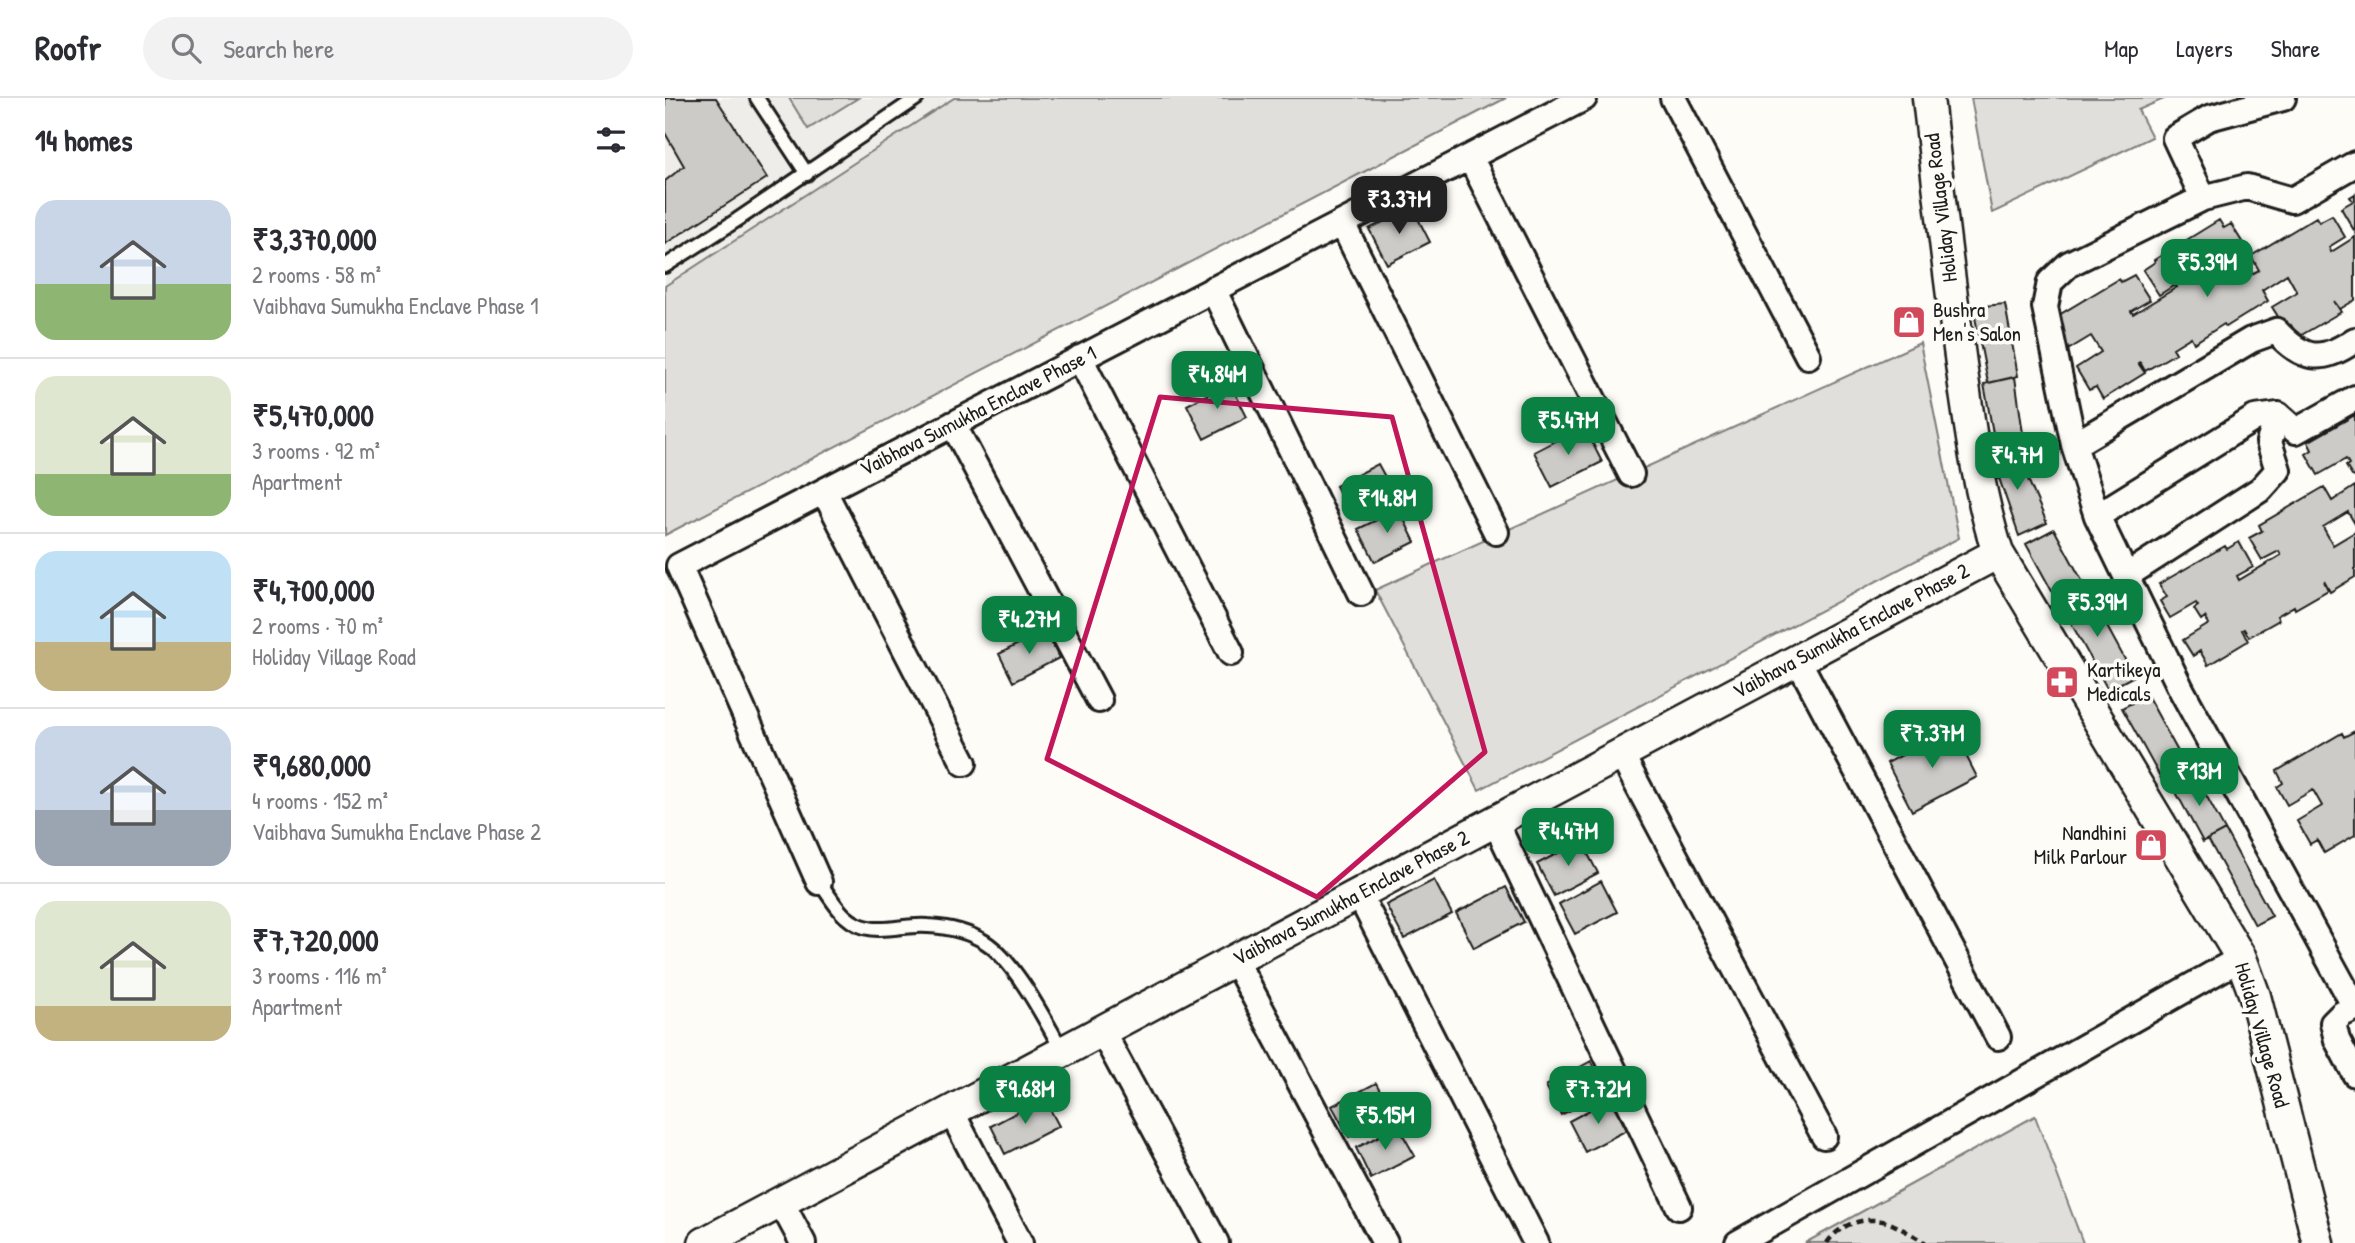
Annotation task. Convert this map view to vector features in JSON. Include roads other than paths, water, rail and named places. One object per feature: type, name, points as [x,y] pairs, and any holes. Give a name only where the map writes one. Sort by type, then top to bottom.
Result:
[{"type":"street","name":"Vaibhava Sumukha Enclave Phase 1","points":[[819,882],[679,566],[1584,98]]},
{"type":"street","points":[[1673,98],[1808,356]]},
{"type":"street","name":"Holiday Village Road","points":[[1928,98],[1950,286],[1977,474],[1997,553],[2241,958],[2255,996],[2319,1243]]},
{"type":"street","points":[[2203,198],[2175,138],[2209,118],[2283,98]]},
{"type":"street","points":[[1470,157],[1631,474]]},
{"type":"street","points":[[2355,164],[2292,200],[2247,187],[2203,198],[2069,264],[2050,282],[2045,307],[2074,445],[2097,516],[2182,691],[2355,1007],[2333,1023],[2337,1040],[2355,1074]]},
{"type":"street","points":[[1342,223],[1496,532]]},
{"type":"street","points":[[1213,289],[1361,593]]},
{"type":"street","points":[[2074,445],[2251,340],[2276,331],[2289,345],[2306,355],[2335,353],[2355,340]]},
{"type":"street","points":[[1080,358],[1231,653]]},
{"type":"street","points":[[2278,415],[2296,432],[2355,398]]},
{"type":"street","points":[[2097,516],[2255,418],[2278,415]]},
{"type":"street","points":[[2126,576],[2261,489],[2278,470],[2269,442],[2278,415]]},
{"type":"street","points":[[953,424],[1099,700]]},
{"type":"street","points":[[824,491],[964,763]]},
{"type":"street","name":"Vaibhava Sumukha Enclave Phase 2","points":[[704,1243],[1997,553]]},
{"type":"street","points":[[1798,660],[1998,1037]]},
{"type":"street","points":[[1621,754],[1824,1136]]},
{"type":"street","points":[[1495,821],[1679,1207]]},
{"type":"street","points":[[1359,894],[1536,1243]]},
{"type":"street","points":[[1738,1243],[2241,958]]},
{"type":"street","points":[[1235,960],[1385,1243]]},
{"type":"street","points":[[1102,1031],[1216,1243]]},
{"type":"street","points":[[951,1111],[1020,1243]]},
{"type":"street","points":[[781,1202],[803,1243]]},
{"type":"lane","points":[[757,98],[807,174]]},
{"type":"lane","points":[[665,265],[807,174],[917,98]]},
{"type":"lane","points":[[819,882],[846,916],[861,927],[890,930],[926,925],[960,931],[985,942],[1005,958],[1063,1052]]},
{"type":"place","name":"Bushra Men's Salon","points":[[1909,322]]},
{"type":"place","name":"Kartikeya Medicals","points":[[2062,682]]},
{"type":"place","name":"Nandhini Milk Parlour","points":[[2151,845]]}]
